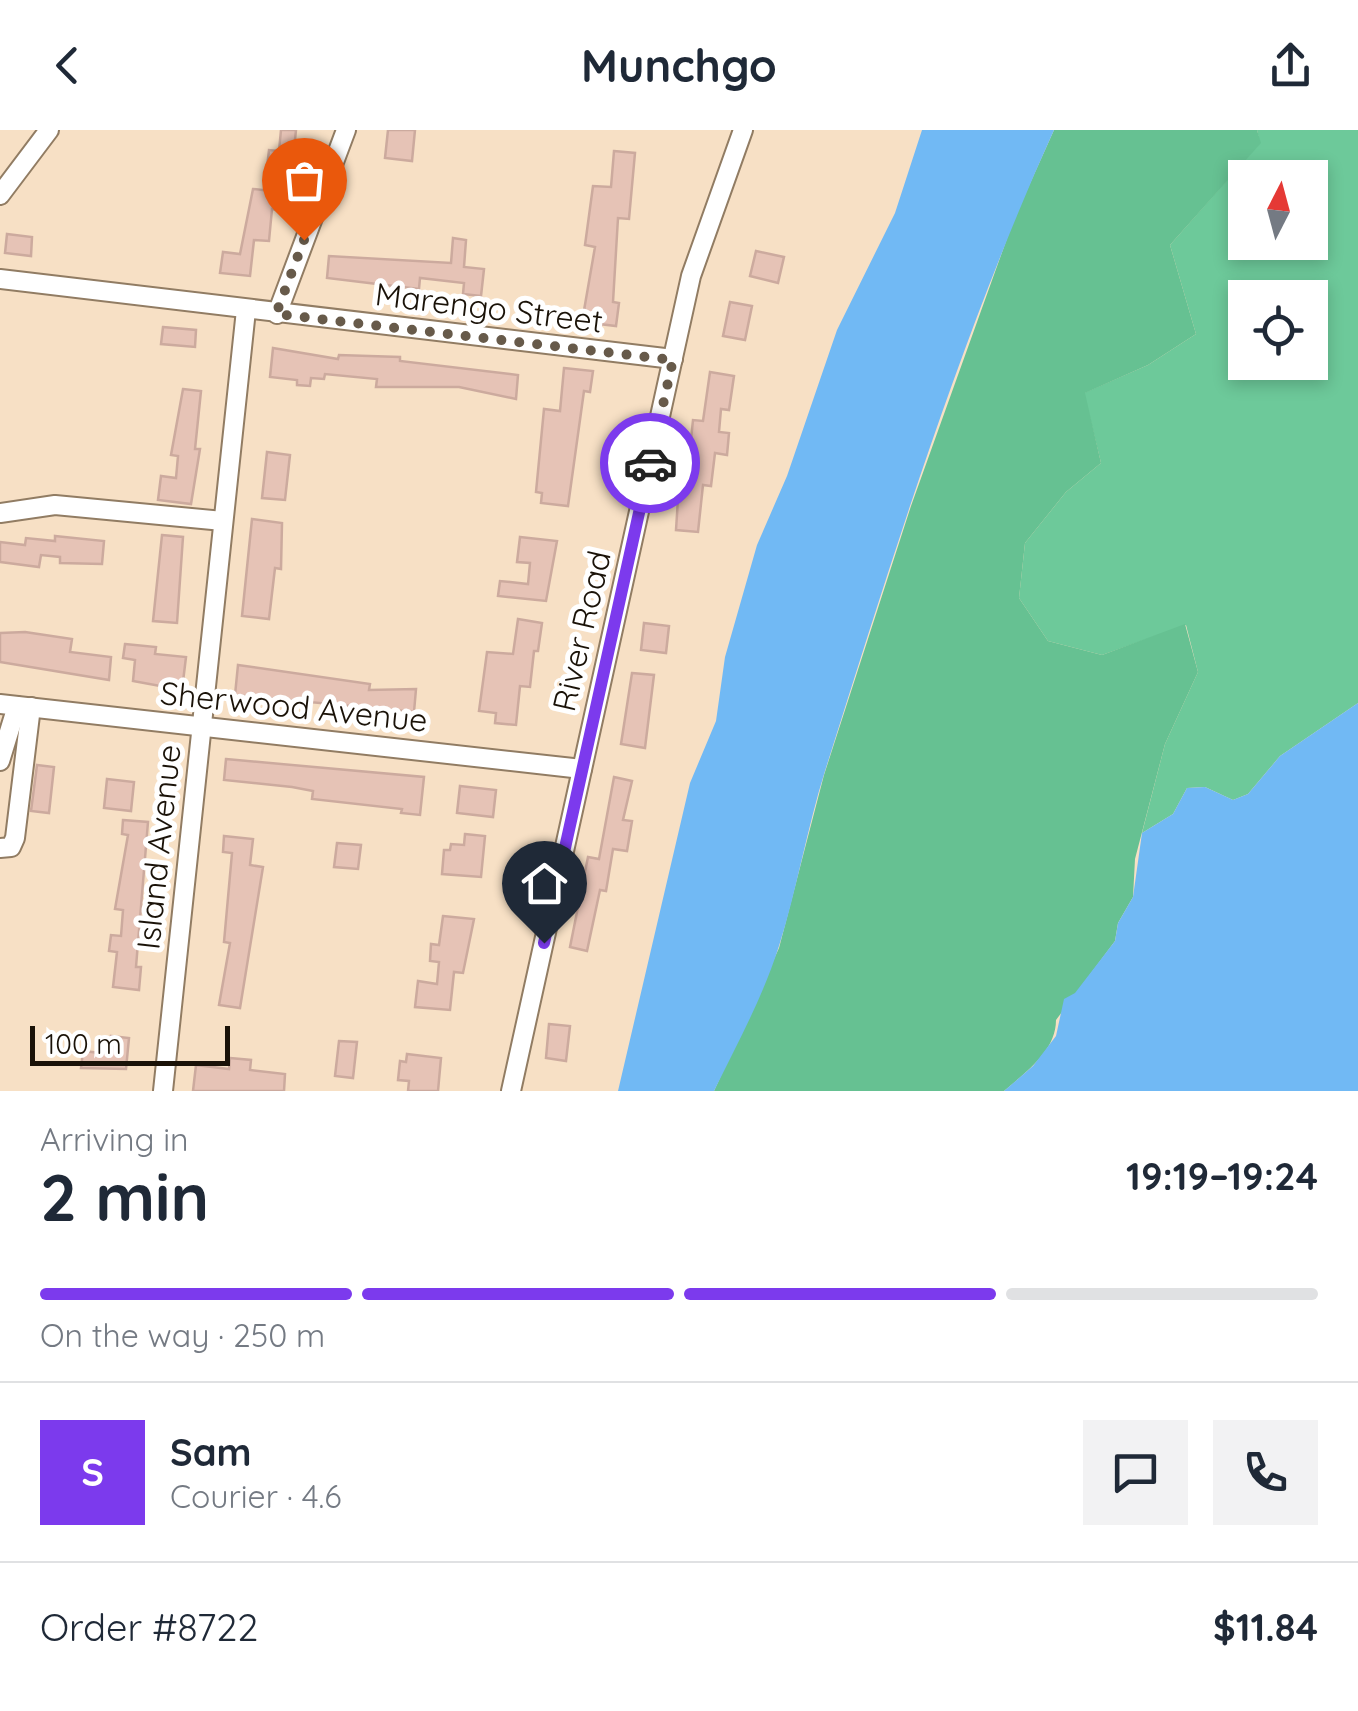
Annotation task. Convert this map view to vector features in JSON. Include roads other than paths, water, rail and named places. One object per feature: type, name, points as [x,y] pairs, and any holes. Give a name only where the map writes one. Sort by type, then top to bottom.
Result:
[{"type":"street","points":[[0,195],[50,130]]},
{"type":"street","points":[[276,314],[346,130]]},
{"type":"street","name":"River Road","points":[[511,1091],[691,276],[743,130]]},
{"type":"street","name":"Marengo Street","points":[[0,279],[673,360]]},
{"type":"street","name":"Island Avenue","points":[[163,1091],[246,310]]},
{"type":"street","points":[[0,513],[55,505],[223,521]]},
{"type":"street","points":[[0,761],[16,706]]},
{"type":"street","points":[[0,848],[12,847],[15,838],[16,706]]},
{"type":"street","name":"Sherwood Avenue","points":[[16,706],[582,769]]},
{"type":"water","points":[[922,130],[1054,130],[989,287],[930,447],[825,771],[773,965],[757,1002],[714,1091],[618,1091],[690,783],[716,721],[725,657],[757,545],[787,476],[837,330],[895,213]]},
{"type":"water","points":[[1358,703],[1358,1091],[1004,1091],[1033,1066],[1056,1036],[1064,999],[1075,993],[1115,941],[1118,923],[1133,897],[1142,833],[1173,814],[1187,788],[1205,787],[1233,800],[1248,794],[1280,756]]}]
